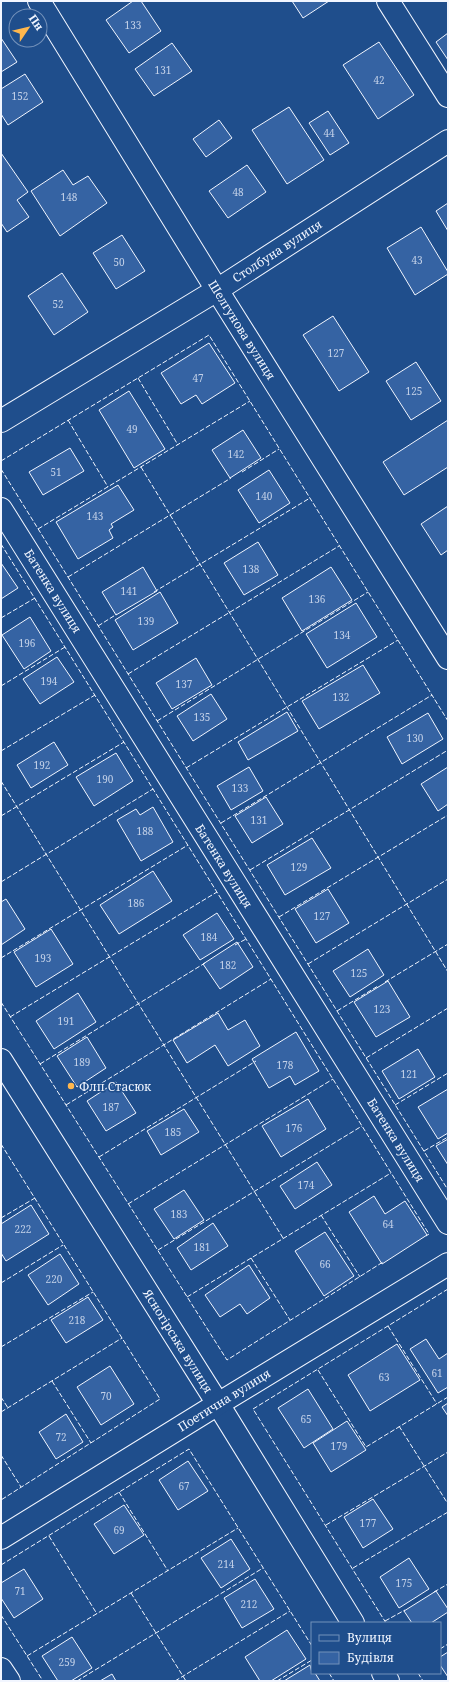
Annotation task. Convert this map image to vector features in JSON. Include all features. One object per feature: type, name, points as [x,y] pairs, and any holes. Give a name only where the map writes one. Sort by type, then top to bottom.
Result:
[{"type":"street","name":"Шелгунова вулиця","points":[[39,1],[217,290],[448,658]]},
{"type":"street","points":[[388,1],[448,96]]},
{"type":"street","name":"Столбуна вулиця","points":[[1,420],[217,290],[448,141]]},
{"type":"street","name":"Батенка вулиця","points":[[1,509],[448,1223]]},
{"type":"street","name":"Ясногірська вулиця","points":[[1,1060],[218,1404],[352,1622]]},
{"type":"street","name":"Поетична вулиця","points":[[1,1538],[448,1264]]},
{"type":"street","points":[[1,1669],[9,1681]]},
{"type":"building","points":[[133,1],[141,1],[161,31],[129,53],[106,20]]},
{"type":"building","points":[[292,1],[329,1],[303,18]]},
{"type":"building","points":[[448,33],[448,60],[436,42]]},
{"type":"building","points":[[1,38],[17,62],[1,72]]},
{"type":"building","points":[[379,42],[414,95],[378,119],[343,65]]},
{"type":"building","points":[[172,43],[192,71],[154,96],[135,69]]},
{"type":"building","points":[[25,74],[43,102],[8,125],[1,114],[1,89]]},
{"type":"building","points":[[289,107],[324,160],[287,184],[252,130]]},
{"type":"building","points":[[328,111],[349,143],[330,155],[309,123]]},
{"type":"building","points":[[219,120],[232,138],[206,157],[193,139]]},
{"type":"building","points":[[1,153],[28,192],[17,200],[29,217],[7,232],[1,223]]},
{"type":"building","points":[[247,165],[266,192],[228,218],[209,191]]},
{"type":"building","points":[[63,170],[73,185],[88,176],[107,203],[60,236],[31,191]]},
{"type":"building","points":[[448,203],[448,231],[436,211]]},
{"type":"building","points":[[421,227],[448,274],[415,295],[387,248]]},
{"type":"building","points":[[122,235],[145,271],[116,289],[93,253]]},
{"type":"building","points":[[62,273],[88,312],[54,335],[28,296]]},
{"type":"building","points":[[333,316],[369,372],[339,391],[303,335]]},
{"type":"building","points":[[209,343],[235,383],[202,404],[196,395],[181,404],[161,373]]},
{"type":"building","points":[[416,362],[441,401],[411,420],[386,381]]},
{"type":"building","points":[[129,391],[165,449],[134,468],[99,410]]},
{"type":"building","points":[[448,420],[448,467],[404,495],[383,462]]},
{"type":"building","points":[[243,430],[261,458],[230,478],[212,450]]},
{"type":"building","points":[[70,448],[84,471],[43,495],[29,472]]},
{"type":"building","points":[[269,470],[290,503],[259,523],[238,490]]},
{"type":"building","points":[[118,485],[134,510],[111,524],[113,527],[109,530],[113,538],[78,559],[56,522]]},
{"type":"building","points":[[448,506],[448,550],[441,555],[421,524]]},
{"type":"building","points":[[258,542],[278,575],[244,595],[224,563]]},
{"type":"building","points":[[1,563],[18,588],[1,599]]},
{"type":"building","points":[[143,567],[157,591],[116,615],[102,592]]},
{"type":"building","points":[[331,567],[352,600],[302,631],[282,598]]},
{"type":"building","points":[[160,592],[178,623],[133,650],[115,620]]},
{"type":"building","points":[[356,603],[377,637],[327,668],[306,634]]},
{"type":"building","points":[[30,617],[51,651],[24,669],[2,635]]},
{"type":"building","points":[[57,657],[74,682],[40,704],[23,679]]},
{"type":"building","points":[[196,658],[212,685],[172,709],[156,683]]},
{"type":"building","points":[[363,665],[380,693],[319,729],[302,701]]},
{"type":"building","points":[[211,694],[227,719],[193,741],[177,716]]},
{"type":"building","points":[[287,712],[298,731],[248,760],[238,742]]},
{"type":"building","points":[[428,713],[443,739],[402,764],[387,737]]},
{"type":"building","points":[[54,742],[68,765],[31,788],[17,765]]},
{"type":"building","points":[[116,753],[133,781],[94,806],[76,777]]},
{"type":"building","points":[[249,767],[263,791],[231,810],[217,786]]},
{"type":"building","points":[[448,767],[448,804],[438,811],[421,784]]},
{"type":"building","points":[[266,797],[283,824],[252,843],[235,816]]},
{"type":"building","points":[[153,807],[173,842],[141,861],[117,820],[136,809],[140,815]]},
{"type":"building","points":[[312,838],[331,868],[285,895],[267,865]]},
{"type":"building","points":[[153,871],[172,901],[119,934],[100,905]]},
{"type":"building","points":[[328,889],[349,923],[316,943],[295,909]]},
{"type":"building","points":[[6,899],[25,929],[1,945],[1,902]]},
{"type":"building","points":[[217,913],[234,939],[200,960],[183,935]]},
{"type":"building","points":[[51,929],[73,964],[36,987],[14,952]]},
{"type":"building","points":[[237,942],[253,967],[220,989],[203,964]]},
{"type":"building","points":[[368,949],[384,975],[350,997],[333,971]]},
{"type":"building","points":[[388,981],[410,1017],[376,1037],[354,1002]]},
{"type":"building","points":[[78,993],[96,1022],[54,1049],[36,1021]]},
{"type":"building","points":[[218,1013],[228,1030],[245,1020],[260,1046],[228,1066],[215,1045],[187,1063],[173,1040]]},
{"type":"building","points":[[296,1032],[319,1071],[295,1085],[290,1076],[269,1088],[252,1059]]},
{"type":"building","points":[[87,1037],[106,1068],[77,1087],[57,1056]]},
{"type":"building","points":[[418,1049],[435,1077],[399,1099],[382,1071]]},
{"type":"building","points":[[116,1082],[136,1113],[106,1131],[87,1101]]},
{"type":"building","points":[[448,1089],[448,1133],[438,1139],[418,1107]]},
{"type":"building","points":[[308,1099],[326,1129],[281,1157],[262,1126]]},
{"type":"building","points":[[184,1109],[199,1132],[161,1155],[147,1131]]},
{"type":"building","points":[[448,1139],[448,1165],[436,1146]]},
{"type":"building","points":[[317,1162],[332,1185],[295,1209],[280,1186]]},
{"type":"building","points":[[184,1190],[204,1220],[174,1239],[154,1209]]},
{"type":"building","points":[[374,1196],[385,1214],[405,1201],[427,1235],[382,1264],[349,1212]]},
{"type":"building","points":[[31,1205],[49,1234],[6,1261],[1,1253],[1,1224]]},
{"type":"building","points":[[213,1223],[228,1246],[191,1270],[177,1248]]},
{"type":"building","points":[[325,1232],[354,1276],[324,1296],[295,1251]]},
{"type":"building","points":[[60,1254],[79,1284],[48,1305],[28,1275]]},
{"type":"building","points":[[249,1265],[270,1298],[247,1314],[240,1304],[220,1317],[205,1295]]},
{"type":"building","points":[[88,1297],[103,1320],[66,1343],[51,1320]]},
{"type":"building","points":[[426,1339],[439,1359],[448,1353],[448,1387],[438,1393],[410,1349]]},
{"type":"building","points":[[397,1344],[420,1380],[370,1411],[348,1375]]},
{"type":"building","points":[[110,1366],[134,1404],[101,1425],[77,1387]]},
{"type":"building","points":[[308,1389],[333,1429],[304,1448],[278,1408]]},
{"type":"building","points":[[448,1403],[448,1416],[442,1407]]},
{"type":"building","points":[[66,1414],[83,1442],[56,1459],[39,1432]]},
{"type":"building","points":[[347,1421],[366,1450],[331,1472],[313,1443]]},
{"type":"building","points":[[188,1461],[208,1491],[178,1510],[159,1480]]},
{"type":"building","points":[[373,1499],[393,1529],[363,1548],[344,1517]]},
{"type":"building","points":[[124,1505],[144,1535],[114,1554],[94,1524]]},
{"type":"building","points":[[231,1539],[250,1569],[221,1588],[201,1558]]},
{"type":"building","points":[[409,1558],[429,1589],[399,1608],[380,1577]]},
{"type":"building","points":[[24,1569],[43,1599],[14,1618],[1,1598],[1,1583]]},
{"type":"building","points":[[255,1579],[274,1609],[242,1628],[224,1598]]},
{"type":"building","points":[[436,1591],[448,1609],[448,1612],[433,1622],[411,1622],[404,1611]]},
{"type":"building","points":[[287,1630],[306,1659],[271,1681],[260,1681],[245,1657]]},
{"type":"building","points":[[72,1637],[92,1668],[71,1681],[58,1681],[42,1656]]},
{"type":"building","points":[[448,1652],[448,1677],[441,1666],[441,1656]]},
{"type":"building","points":[[310,1665],[311,1674],[316,1674],[320,1681],[284,1681]]},
{"type":"building","points":[[112,1674],[116,1681],[100,1681]]},
{"type":"fence","points":[[1,461],[209,335],[448,721]]},
{"type":"fence","points":[[138,378],[178,445]]},
{"type":"fence","points":[[38,529],[250,401]]},
{"type":"fence","points":[[68,420],[108,487]]},
{"type":"fence","points":[[242,472],[279,449]]},
{"type":"fence","points":[[141,467],[448,972]]},
{"type":"fence","points":[[1,469],[448,1190]]},
{"type":"fence","points":[[68,577],[231,478]]},
{"type":"fence","points":[[154,592],[310,498]]},
{"type":"fence","points":[[1,544],[429,1234],[426,1236]]},
{"type":"fence","points":[[128,674],[339,546]]},
{"type":"fence","points":[[157,721],[368,592]]},
{"type":"fence","points":[[1,618],[35,598]]},
{"type":"fence","points":[[98,626],[117,614]]},
{"type":"fence","points":[[186,768],[398,640]]},
{"type":"fence","points":[[1,686],[65,647]]},
{"type":"fence","points":[[1,751],[95,695]]},
{"type":"fence","points":[[221,823],[432,695]]},
{"type":"fence","points":[[1,816],[124,742]]},
{"type":"fence","points":[[250,870],[448,750]]},
{"type":"fence","points":[[1,781],[283,1238]]},
{"type":"fence","points":[[1,882],[153,789]]},
{"type":"fence","points":[[279,917],[448,815]]},
{"type":"fence","points":[[1,958],[188,845]]},
{"type":"fence","points":[[308,964],[448,879]]},
{"type":"fence","points":[[10,1017],[217,892]]},
{"type":"fence","points":[[235,945],[246,939]]},
{"type":"fence","points":[[385,982],[448,944]]},
{"type":"fence","points":[[40,1064],[205,963]]},
{"type":"fence","points":[[66,1105],[271,979]]},
{"type":"fence","points":[[337,1011],[378,986]]},
{"type":"fence","points":[[1,1002],[227,1360],[383,1262]]},
{"type":"fence","points":[[366,1058],[448,1008]]},
{"type":"fence","points":[[99,1157],[256,1061]]},
{"type":"fence","points":[[395,1105],[448,1073]]},
{"type":"fence","points":[[128,1204],[333,1079]]},
{"type":"fence","points":[[158,1250],[362,1126]]},
{"type":"fence","points":[[424,1151],[448,1137]]},
{"type":"fence","points":[[1,1144],[160,1399],[1,1500]]},
{"type":"fence","points":[[187,1297],[391,1173]]},
{"type":"fence","points":[[1,1218],[35,1198]]},
{"type":"fence","points":[[321,1215],[360,1277]]},
{"type":"fence","points":[[1,1283],[63,1245]]},
{"type":"fence","points":[[251,1258],[290,1320]]},
{"type":"fence","points":[[385,1622],[253,1409],[448,1289]]},
{"type":"fence","points":[[1,1347],[93,1292]]},
{"type":"fence","points":[[388,1326],[437,1404]]},
{"type":"fence","points":[[1,1412],[122,1338]]},
{"type":"fence","points":[[318,1370],[366,1447],[448,1397]]},
{"type":"fence","points":[[52,1381],[91,1443]]},
{"type":"fence","points":[[1,1397],[8,1408]]},
{"type":"fence","points":[[399,1426],[448,1504]]},
{"type":"fence","points":[[1,1565],[189,1449],[311,1644]]},
{"type":"fence","points":[[326,1525],[448,1452]]},
{"type":"fence","points":[[1,1455],[21,1487]]},
{"type":"fence","points":[[119,1492],[168,1571]]},
{"type":"fence","points":[[353,1568],[448,1512]]},
{"type":"fence","points":[[27,1656],[238,1528]]},
{"type":"fence","points":[[49,1536],[97,1614]]},
{"type":"fence","points":[[77,1681],[263,1568]]},
{"type":"fence","points":[[434,1592],[448,1584]]},
{"type":"fence","points":[[131,1593],[186,1681]]},
{"type":"fence","points":[[385,1621],[405,1610]]},
{"type":"fence","points":[[175,1681],[290,1611]]},
{"type":"fence","points":[[1,1615],[43,1681]]},
{"type":"fence","points":[[441,1648],[448,1644]]},
{"type":"fence","points":[[277,1681],[311,1661]]},
{"type":"fence","points":[[330,1674],[334,1681]]},
{"type":"fence","points":[[419,1674],[423,1681]]},
{"type":"place","name":"Флп Стасюк","points":[[71,1086]]}]
